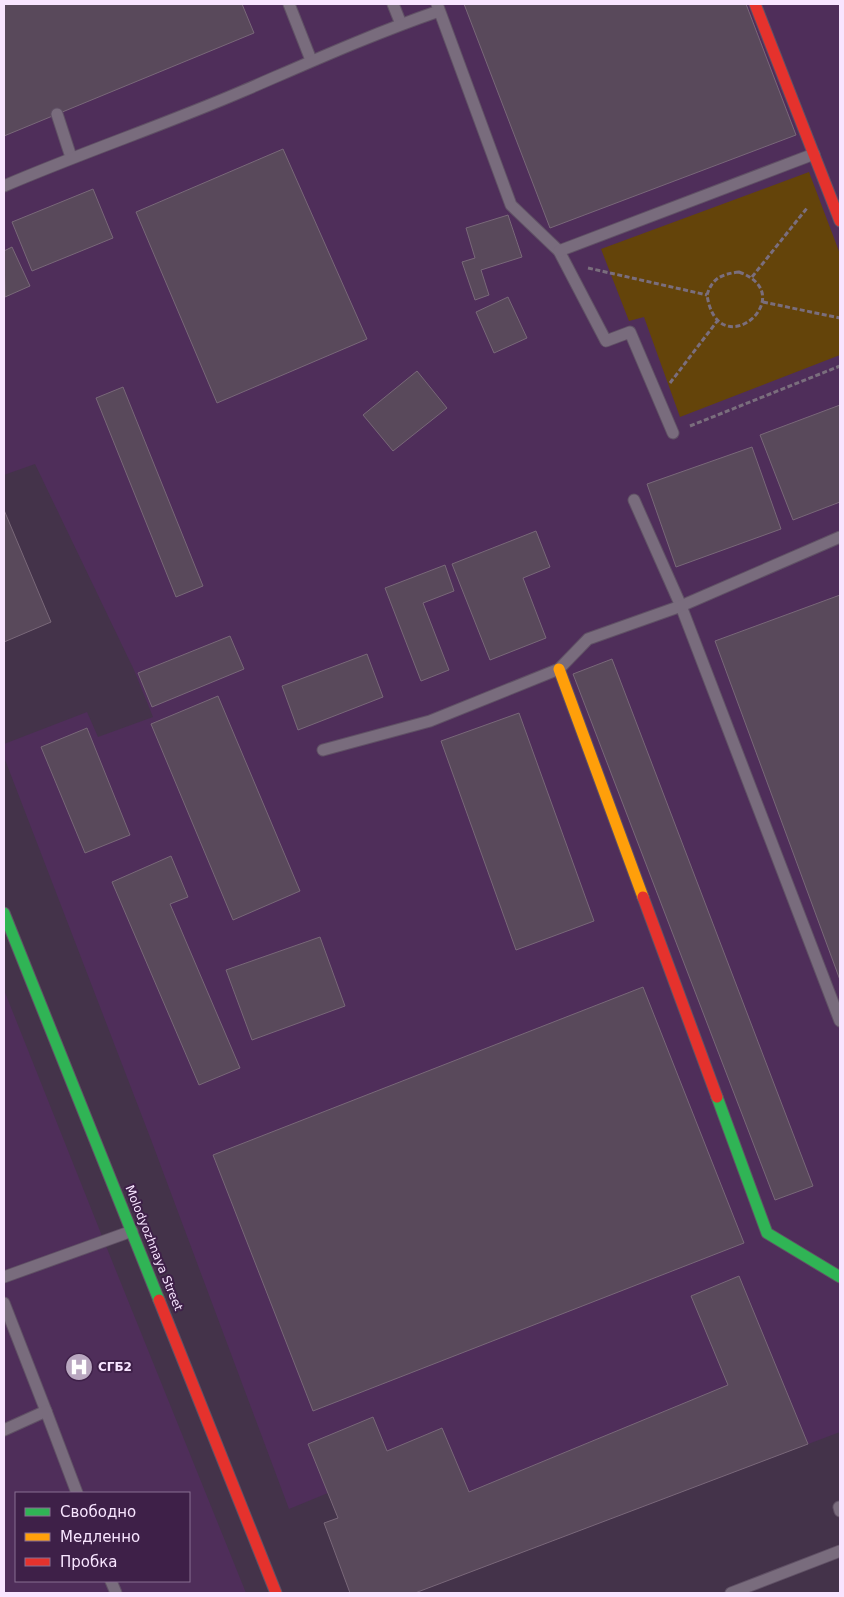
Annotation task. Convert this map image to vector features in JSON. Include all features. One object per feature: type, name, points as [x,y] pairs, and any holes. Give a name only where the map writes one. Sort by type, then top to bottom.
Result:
[{"type":"street","points":[[754,4],[840,221]]},
{"type":"street","points":[[559,669],[767,1233],[840,1276]]},
{"type":"street","name":"Molodyozhnaya Street","points":[[4,913],[276,1593]]},
{"type":"lane","points":[[289,4],[311,60]]},
{"type":"lane","points":[[393,4],[401,24]]},
{"type":"lane","points":[[4,186],[71,157],[242,91],[438,7],[511,206],[559,251],[606,341],[630,332],[673,433]]},
{"type":"lane","points":[[57,114],[71,157]]},
{"type":"lane","points":[[559,251],[814,154]]},
{"type":"lane","points":[[634,500],[681,606],[840,1022]]},
{"type":"lane","points":[[323,750],[430,721],[559,669],[588,638],[681,606],[840,537]]},
{"type":"lane","points":[[4,1277],[132,1231]]},
{"type":"lane","points":[[4,1303],[77,1492]]},
{"type":"lane","points":[[4,1430],[46,1412]]},
{"type":"lane","points":[[731,1593],[840,1551]]},
{"type":"path","points":[[752,277],[826,184]]},
{"type":"path","points":[[566,263],[707,295]]},
{"type":"path","points":[[738,272],[752,277],[763,294],[760,310],[741,326],[732,328],[724,326],[713,316],[709,306],[707,295],[714,280],[726,273],[738,272]]},
{"type":"path","points":[[762,302],[840,318]]},
{"type":"path","points":[[658,399],[718,320]]},
{"type":"path","points":[[673,433],[840,366]]},
{"type":"shaded area","points":[[4,4],[840,4],[840,1432],[415,1593],[350,1593],[324,1523],[338,1518],[328,1493],[289,1509],[150,1137],[4,757],[4,744],[87,712],[98,737],[153,717],[134,670],[35,464],[4,475]]},
{"type":"shaded area","points":[[809,172],[840,254],[840,355],[680,417],[644,317],[629,321],[601,249]]},
{"type":"shaded area","name":"СГБ2","points":[[4,990],[104,1241],[246,1593],[4,1593]]},
{"type":"building","points":[[4,4],[242,4],[254,33],[4,136]]},
{"type":"building","points":[[464,4],[746,4],[796,135],[550,228]]},
{"type":"building","points":[[283,149],[367,339],[217,403],[136,212]]},
{"type":"building","points":[[93,189],[113,238],[32,271],[12,222]]},
{"type":"building","points":[[508,215],[522,257],[481,270],[489,295],[475,300],[462,262],[475,258],[466,228]]},
{"type":"building","points":[[12,247],[30,286],[5,297],[4,251]]},
{"type":"building","points":[[508,297],[527,338],[494,353],[476,312]]},
{"type":"building","points":[[417,371],[447,408],[393,451],[363,415]]},
{"type":"building","points":[[123,387],[203,586],[176,597],[96,398]]},
{"type":"building","points":[[840,405],[840,502],[793,520],[760,435]]},
{"type":"building","points":[[752,447],[781,529],[676,567],[647,484]]},
{"type":"building","points":[[4,510],[51,622],[4,642]]},
{"type":"building","points":[[536,531],[550,567],[523,578],[546,638],[490,660],[452,564]]},
{"type":"building","points":[[445,565],[454,591],[423,603],[449,670],[421,681],[385,588]]},
{"type":"building","points":[[840,595],[840,980],[715,641]]},
{"type":"building","points":[[230,636],[244,669],[152,707],[138,673]]},
{"type":"building","points":[[367,654],[383,697],[298,730],[282,686]]},
{"type":"building","points":[[612,659],[813,1186],[775,1200],[573,674]]},
{"type":"building","points":[[218,696],[300,891],[233,920],[151,724]]},
{"type":"building","points":[[519,713],[594,921],[516,950],[441,741]]},
{"type":"building","points":[[87,728],[130,835],[85,853],[41,747]]},
{"type":"building","points":[[171,856],[188,897],[170,904],[240,1068],[199,1085],[112,882]]},
{"type":"building","points":[[320,937],[345,1006],[252,1040],[226,970]]},
{"type":"building","points":[[643,987],[744,1243],[313,1411],[213,1155]]},
{"type":"building","points":[[739,1276],[808,1444],[415,1593],[350,1593],[324,1523],[338,1518],[308,1444],[373,1417],[387,1451],[442,1428],[469,1492],[728,1385],[691,1296]]},
{"type":"traffic: fast","points":[[4,913],[159,1300]]},
{"type":"traffic: fast","points":[[717,1097],[767,1233],[840,1277]]},
{"type":"traffic: slow","points":[[559,669],[643,897]]},
{"type":"traffic: jam","points":[[755,4],[840,221]]},
{"type":"traffic: jam","points":[[643,897],[717,1097]]},
{"type":"traffic: jam","points":[[159,1300],[276,1593]]},
{"type":"place","name":"СГБ2","points":[[79,1367]]}]
